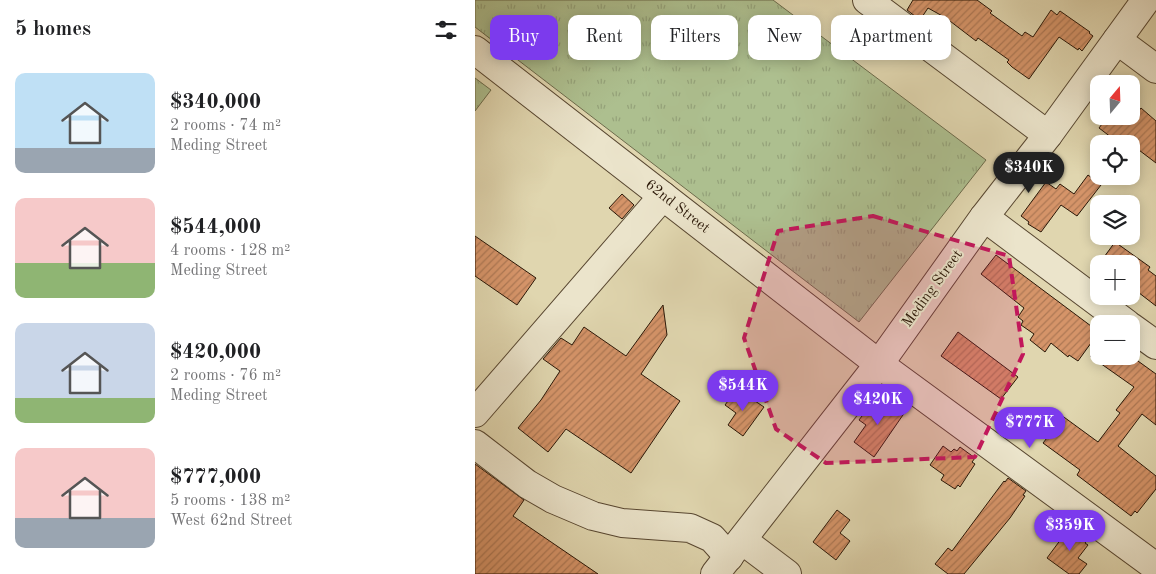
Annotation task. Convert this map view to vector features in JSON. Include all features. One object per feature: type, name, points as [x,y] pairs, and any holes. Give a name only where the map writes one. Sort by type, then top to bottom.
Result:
[{"type":"street","points":[[867,0],[1048,135]]},
{"type":"street","name":"Meding Street","points":[[729,557],[879,364],[984,218],[1048,135],[1146,0]]},
{"type":"street","points":[[1117,40],[1156,70]]},
{"type":"street","name":"62nd Street","points":[[475,50],[879,364],[1156,567]]},
{"type":"street","points":[[475,414],[663,196]]},
{"type":"street","points":[[984,218],[1115,315]]},
{"type":"street","points":[[1140,333],[1156,345]]},
{"type":"street","points":[[475,444],[527,484],[553,499],[593,516],[612,521],[690,528],[712,538],[729,557],[787,574]]},
{"type":"highlighted area","points":[[873,216],[1009,256],[1023,354],[975,457],[826,463],[776,429],[744,338],[778,231]]},
{"type":"green space","points":[[475,0],[773,0],[793,15],[748,15],[748,60],[821,60],[821,36],[831,44],[831,60],[853,60],[986,160],[859,322],[518,60],[558,60],[558,15],[490,15],[490,39],[475,27]]},
{"type":"green space","points":[[475,78],[491,90],[475,111]]},
{"type":"building","points":[[913,0],[977,0],[992,11],[990,13],[1022,36],[1025,32],[1033,37],[1051,10],[1057,15],[1060,11],[1093,36],[1082,51],[1059,37],[1029,79],[1012,67],[1007,62],[1009,60],[978,38],[976,41],[951,22],[951,15],[941,15],[928,8],[923,15],[914,15],[907,10]]},
{"type":"building","points":[[1141,108],[1156,121],[1156,163],[1140,151],[1140,135],[1108,135],[1099,128],[1101,125],[1140,125]]},
{"type":"building","points":[[1088,175],[1090,177],[1090,185],[1101,185],[1093,195],[1090,195],[1090,199],[1077,216],[1061,205],[1041,232],[1028,224],[1029,222],[1021,216],[1046,182],[1056,189],[1060,184],[1074,194]]},
{"type":"building","points":[[622,194],[634,205],[622,219],[609,208]]},
{"type":"building","points":[[475,236],[536,278],[517,305],[475,276]]},
{"type":"building","points":[[1113,245],[1119,245],[1133,255],[1106,255]]},
{"type":"building","points":[[996,255],[1090,325],[1090,344],[1078,361],[1069,355],[1068,357],[1051,343],[1045,352],[1030,340],[1034,334],[1021,325],[1023,321],[1018,317],[1024,308],[981,274]]},
{"type":"building","points":[[1140,260],[1150,267],[1148,270],[1156,276],[1156,306],[1140,294]]},
{"type":"building","points":[[663,305],[667,335],[641,374],[680,401],[631,473],[566,429],[548,452],[518,428],[541,400],[560,371],[543,359],[561,338],[572,345],[584,327],[626,356]]},
{"type":"building","points":[[958,332],[1018,377],[1001,399],[941,356]]},
{"type":"building","points":[[1140,362],[1156,374],[1156,425],[1142,414],[1118,446],[1156,476],[1156,489],[1137,513],[1135,511],[1131,516],[1077,475],[1080,470],[1043,443],[1047,438],[1041,433],[1057,412],[1098,442],[1120,413],[1116,410],[1134,387],[1103,365],[1140,365]]},
{"type":"building","points":[[737,389],[764,407],[743,436],[728,425],[736,413],[725,405]]},
{"type":"building","points":[[888,399],[905,412],[874,457],[854,442],[866,425],[859,420],[874,400],[883,406]]},
{"type":"building","points":[[943,446],[951,452],[954,449],[957,451],[960,447],[975,458],[972,462],[975,464],[960,487],[958,485],[955,489],[941,480],[944,475],[930,465]]},
{"type":"building","points":[[475,464],[524,500],[513,516],[598,574],[475,574]]},
{"type":"building","points":[[1008,478],[1026,491],[1023,495],[1025,496],[1010,518],[964,574],[948,574],[935,564],[948,548],[952,551]]},
{"type":"building","points":[[837,510],[850,520],[840,533],[850,541],[836,560],[813,542]]},
{"type":"building","points":[[1073,527],[1089,538],[1085,543],[1088,545],[1078,558],[1087,564],[1079,574],[1069,574],[1047,558],[1067,531],[1069,532]]}]
